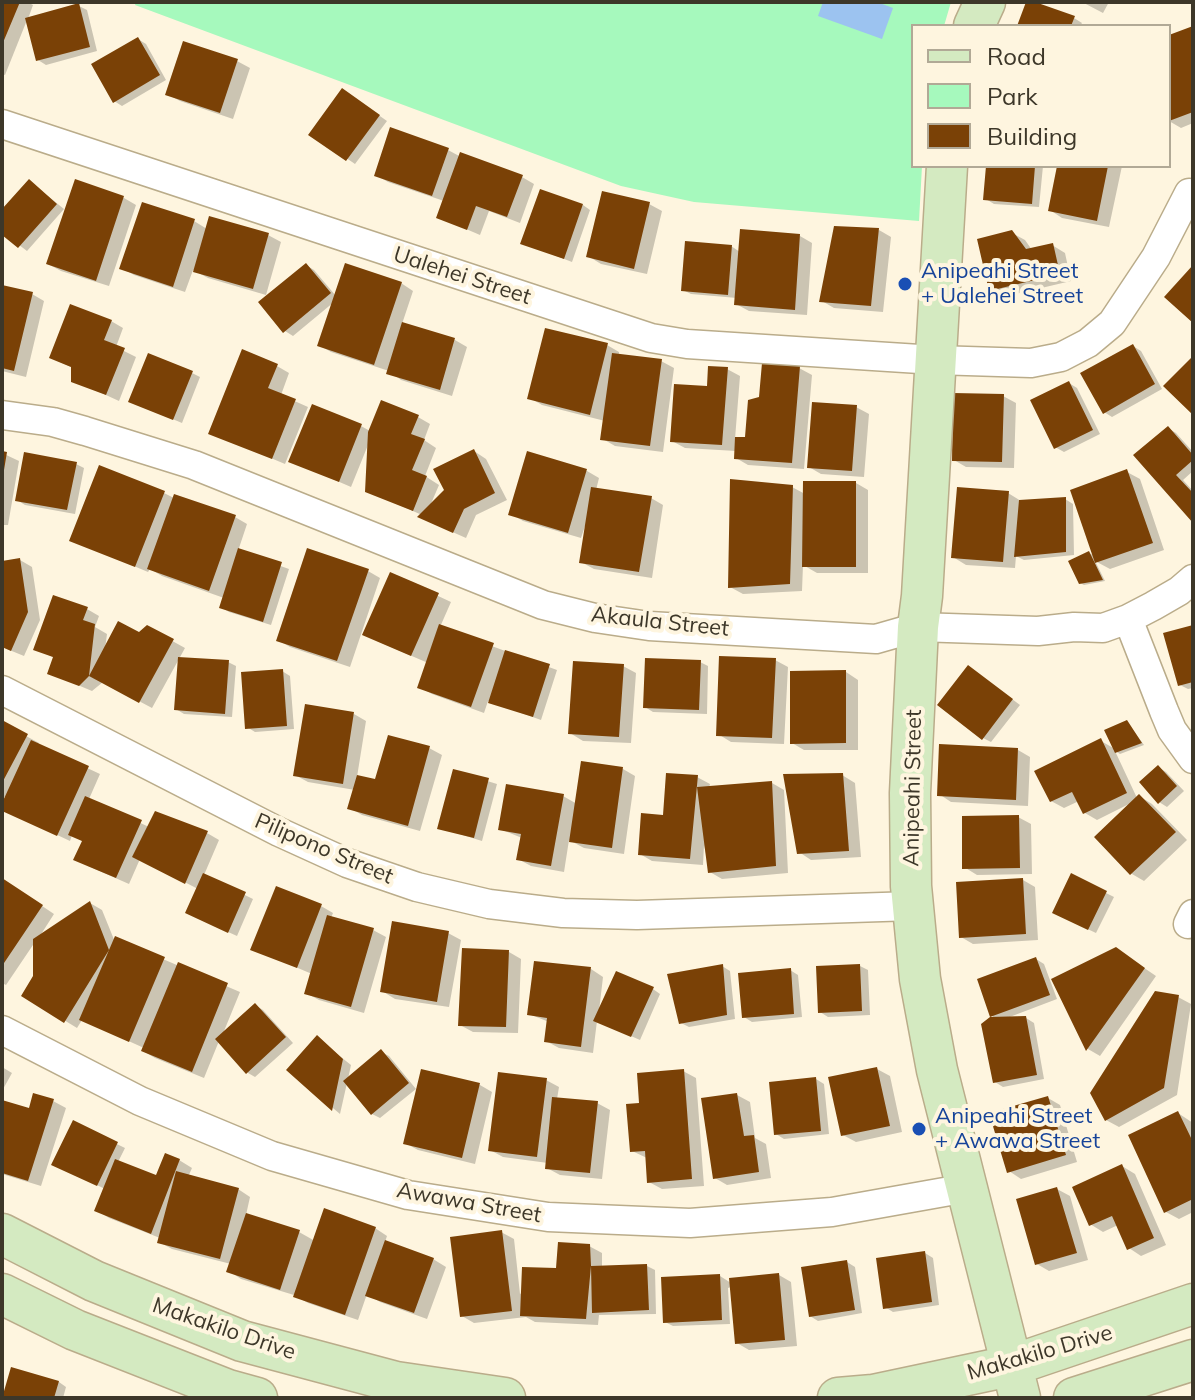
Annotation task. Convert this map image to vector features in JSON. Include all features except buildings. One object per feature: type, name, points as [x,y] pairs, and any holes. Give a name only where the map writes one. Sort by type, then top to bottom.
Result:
[{"type":"main road","points":[[975,24],[985,2]]},
{"type":"main road","name":"Anipeahi Street","points":[[947,168],[910,793],[913,906],[920,979],[937,1070],[1015,1382]]},
{"type":"main road","name":"Makakilo Drive","points":[[2,1234],[94,1281],[242,1341],[396,1382],[505,1398]]},
{"type":"main road","points":[[2,1294],[75,1330],[228,1390],[257,1398]]},
{"type":"main road","name":"Makakilo Drive","points":[[838,1398],[1015,1382],[1193,1304]]},
{"type":"main road","points":[[1074,1398],[1193,1360]]},
{"type":"street","name":"Ualehei Street","points":[[2,124],[651,338],[687,344],[935,360],[1031,363],[1061,357],[1088,343],[1112,323],[1156,257],[1189,193]]},
{"type":"street","name":"Akaula Street","points":[[2,415],[53,422],[194,465],[543,605],[595,618],[649,626],[876,639],[918,627],[1038,631],[1103,628],[1128,619],[1179,591],[1193,579]]},
{"type":"street","points":[[1128,619],[1172,730],[1193,759]]},
{"type":"street","name":"Pilipono Street","points":[[2,690],[279,832],[347,863],[417,887],[489,904],[563,913],[637,915],[913,906]]},
{"type":"street","name":"Awawa Street","points":[[2,1030],[140,1101],[272,1156],[408,1195],[548,1217],[690,1223],[832,1212],[967,1188]]},
{"type":"green space","points":[[136,2],[951,2],[945,24],[911,24],[911,168],[922,168],[919,221],[694,202],[621,186],[135,5]]},
{"type":"water","points":[[823,2],[877,2],[893,8],[882,39],[818,16]]},
{"type":"place","name":"Anipeahi Street + Ualehei Street","points":[[905,284]]},
{"type":"place","name":"Anipeahi Street + Awawa Street","points":[[919,1129]]}]
